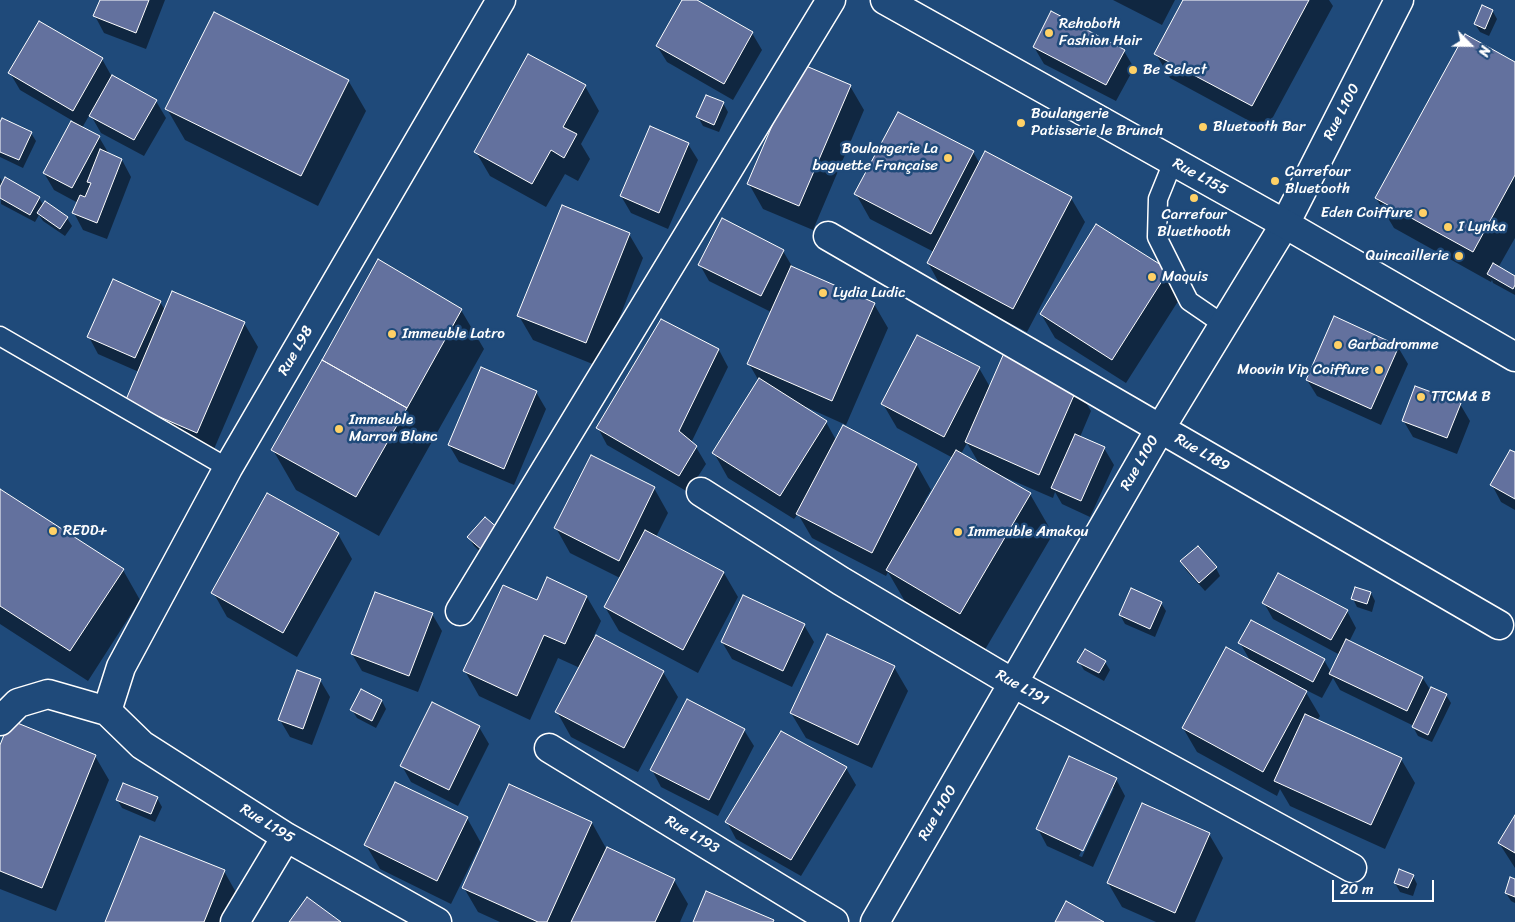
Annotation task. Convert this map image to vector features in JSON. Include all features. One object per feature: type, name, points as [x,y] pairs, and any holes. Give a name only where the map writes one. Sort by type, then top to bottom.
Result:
[{"type":"street","name":"Rue L98","points":[[107,711],[122,667],[228,468],[501,0]]},
{"type":"street","points":[[460,611],[831,0]]},
{"type":"street","name":"Rue L155","points":[[885,0],[1285,224],[1515,357]]},
{"type":"street","name":"Rue L100","points":[[875,922],[1160,429],[1285,224],[1399,0]]},
{"type":"street","name":"Rue L189","points":[[828,236],[1499,625]]},
{"type":"street","name":"Rue L191","points":[[701,492],[841,581],[1013,683],[1352,868]]},
{"type":"street","points":[[0,721],[18,703],[48,694],[107,711]]},
{"type":"street","name":"Rue L195","points":[[107,711],[142,745],[286,837],[436,922]]},
{"type":"street","name":"Rue L193","points":[[549,748],[834,922]]},
{"type":"street","points":[[235,922],[286,837]]},
{"type":"lane","points":[[1173,162],[1158,199],[1157,237],[1189,301],[1224,325]]},
{"type":"lane","points":[[0,336],[228,468]]},
{"type":"building","points":[[100,0],[149,0],[136,33],[93,16]]},
{"type":"building","points":[[682,0],[697,0],[753,32],[724,84],[656,46]]},
{"type":"building","points":[[1183,0],[1309,0],[1252,106],[1154,54]]},
{"type":"building","points":[[1482,5],[1493,10],[1485,29],[1474,24]]},
{"type":"building","points":[[1051,11],[1125,50],[1106,85],[1033,47]]},
{"type":"building","points":[[214,12],[349,80],[301,176],[165,109]]},
{"type":"building","points":[[39,21],[103,58],[73,111],[8,73]]},
{"type":"building","points":[[1465,34],[1515,62],[1515,175],[1473,252],[1375,198]]},
{"type":"building","points":[[528,54],[586,85],[563,127],[577,134],[564,158],[551,150],[532,184],[474,152]]},
{"type":"building","points":[[799,63],[851,85],[799,206],[747,184]]},
{"type":"building","points":[[112,75],[157,100],[134,140],[89,116]]},
{"type":"building","points":[[706,95],[724,102],[714,125],[696,117]]},
{"type":"building","points":[[898,112],[974,151],[931,234],[854,194]]},
{"type":"building","points":[[2,118],[32,132],[19,160],[0,152],[0,122]]},
{"type":"building","points":[[71,121],[100,136],[72,188],[43,173]]},
{"type":"building","points":[[650,126],[689,143],[659,213],[620,196]]},
{"type":"building","points":[[100,149],[122,159],[97,223],[72,213],[80,195],[85,197],[91,183],[87,182]]},
{"type":"building","points":[[985,151],[1072,197],[1013,309],[927,263]]},
{"type":"building","points":[[5,177],[40,197],[30,215],[0,198],[0,187]]},
{"type":"building","points":[[45,201],[68,217],[60,229],[37,213]]},
{"type":"building","points":[[562,205],[630,233],[586,343],[517,316]]},
{"type":"building","points":[[722,218],[784,250],[761,296],[698,265]]},
{"type":"building","points":[[1096,224],[1169,270],[1112,360],[1040,314]]},
{"type":"building","name":"Immeuble Latro","points":[[378,259],[462,309],[407,408],[322,360]]},
{"type":"building","points":[[1493,263],[1515,276],[1513,289],[1487,274]]},
{"type":"building","points":[[791,266],[875,303],[832,401],[747,364]]},
{"type":"building","points":[[113,279],[161,301],[135,358],[87,337]]},
{"type":"building","points":[[172,291],[245,322],[197,433],[125,402]]},
{"type":"building","points":[[1334,316],[1399,346],[1371,409],[1306,380]]},
{"type":"building","points":[[661,319],[719,349],[679,431],[697,446],[679,476],[596,428]]},
{"type":"building","points":[[917,335],[980,367],[944,437],[881,404]]},
{"type":"building","points":[[1004,353],[1078,386],[1039,475],[965,442]]},
{"type":"building","name":"Immeuble Marron Blanc","points":[[322,360],[407,408],[356,497],[271,450]]},
{"type":"building","points":[[481,367],[537,391],[504,469],[448,445]]},
{"type":"building","points":[[759,378],[827,421],[780,496],[712,453]]},
{"type":"building","points":[[1415,386],[1461,403],[1447,438],[1402,421]]},
{"type":"building","points":[[843,425],[917,464],[872,553],[796,514]]},
{"type":"building","points":[[1075,434],[1105,447],[1081,501],[1051,488]]},
{"type":"building","name":"Immeuble Amakou","points":[[956,450],[1031,493],[960,614],[886,570]]},
{"type":"building","points":[[1510,450],[1515,452],[1515,499],[1490,485]]},
{"type":"building","points":[[591,455],[655,487],[619,561],[554,528]]},
{"type":"building","points":[[0,489],[124,569],[70,651],[0,606]]},
{"type":"building","points":[[267,493],[339,533],[283,633],[211,593]]},
{"type":"building","points":[[485,517],[500,530],[482,550],[467,537]]},
{"type":"building","points":[[645,530],[724,572],[683,650],[604,607]]},
{"type":"building","points":[[1198,546],[1217,567],[1199,583],[1180,561]]},
{"type":"building","points":[[1278,573],[1348,610],[1331,640],[1262,603]]},
{"type":"building","points":[[547,577],[587,596],[565,644],[544,635],[517,696],[463,671],[503,585],[537,600]]},
{"type":"building","points":[[1355,587],[1371,592],[1367,604],[1351,599]]},
{"type":"building","points":[[1131,588],[1162,602],[1150,629],[1119,615]]},
{"type":"building","points":[[375,592],[433,613],[409,676],[351,654]]},
{"type":"building","points":[[743,595],[805,624],[783,671],[721,642]]},
{"type":"building","points":[[1251,620],[1325,659],[1313,682],[1238,643]]},
{"type":"building","points":[[827,634],[895,666],[858,745],[790,713]]},
{"type":"building","points":[[596,635],[664,671],[624,748],[555,712]]},
{"type":"building","points":[[1346,639],[1423,677],[1407,711],[1329,674]]},
{"type":"building","points":[[1226,647],[1307,691],[1263,772],[1182,728]]},
{"type":"building","points":[[1085,649],[1106,661],[1099,673],[1077,662]]},
{"type":"building","points":[[297,670],[321,679],[303,729],[278,720]]},
{"type":"building","points":[[1431,687],[1447,694],[1428,735],[1412,727]]},
{"type":"building","points":[[361,689],[382,700],[372,721],[350,710]]},
{"type":"building","points":[[687,699],[745,729],[709,800],[650,770]]},
{"type":"building","points":[[432,702],[480,726],[449,790],[400,766]]},
{"type":"building","points":[[1305,714],[1402,758],[1371,825],[1274,781]]},
{"type":"building","points":[[10,720],[96,755],[42,888],[0,871],[0,745]]},
{"type":"building","points":[[781,731],[847,767],[791,860],[725,822]]},
{"type":"building","points":[[1069,756],[1117,778],[1083,851],[1036,829]]},
{"type":"building","points":[[395,782],[468,817],[437,881],[364,845]]},
{"type":"building","points":[[123,783],[158,797],[151,814],[116,800]]},
{"type":"building","points":[[509,784],[592,822],[547,922],[538,922],[462,888]]},
{"type":"building","points":[[1142,803],[1210,833],[1175,913],[1107,883]]},
{"type":"building","points":[[1515,815],[1515,853],[1498,843]]},
{"type":"building","points":[[140,836],[225,870],[204,922],[105,922]]},
{"type":"building","points":[[607,847],[675,879],[655,922],[571,922]]},
{"type":"building","points":[[1399,869],[1414,875],[1408,888],[1394,883]]},
{"type":"building","points":[[1510,877],[1515,879],[1515,897],[1505,893]]},
{"type":"building","points":[[706,891],[774,920],[773,922],[693,922]]},
{"type":"building","points":[[307,897],[341,922],[289,922]]},
{"type":"building","points":[[1066,901],[1104,922],[1055,922]]},
{"type":"place","name":"Rehoboth Fashion Hair","points":[[1049,33]]},
{"type":"place","name":"Be Select","points":[[1133,70]]},
{"type":"place","name":"Boulangerie Patisserie le Brunch","points":[[1021,123]]},
{"type":"place","name":"Bluetooth Bar","points":[[1203,127]]},
{"type":"place","name":"Boulangerie La baguette Française","points":[[948,158]]},
{"type":"place","name":"Carrefour Bluetooth","points":[[1275,181]]},
{"type":"place","name":"Carrefour Bluethooth","points":[[1194,198]]},
{"type":"place","name":"Eden Coiffure","points":[[1423,213]]},
{"type":"place","name":"I Lynka","points":[[1448,227]]},
{"type":"place","name":"Quincaillerie","points":[[1459,256]]},
{"type":"place","name":"Maquis","points":[[1152,277]]},
{"type":"place","name":"Lydia Ludic","points":[[823,293]]},
{"type":"place","name":"Immeuble Latro","points":[[392,334]]},
{"type":"place","name":"Garbadromme","points":[[1338,345]]},
{"type":"place","name":"Moovin Vip Coiffure","points":[[1379,370]]},
{"type":"place","name":"TTCM& B","points":[[1421,397]]},
{"type":"place","name":"Immeuble Marron Blanc","points":[[339,429]]},
{"type":"place","name":"REDD+","points":[[53,531]]},
{"type":"place","name":"Immeuble Amakou","points":[[958,532]]}]
